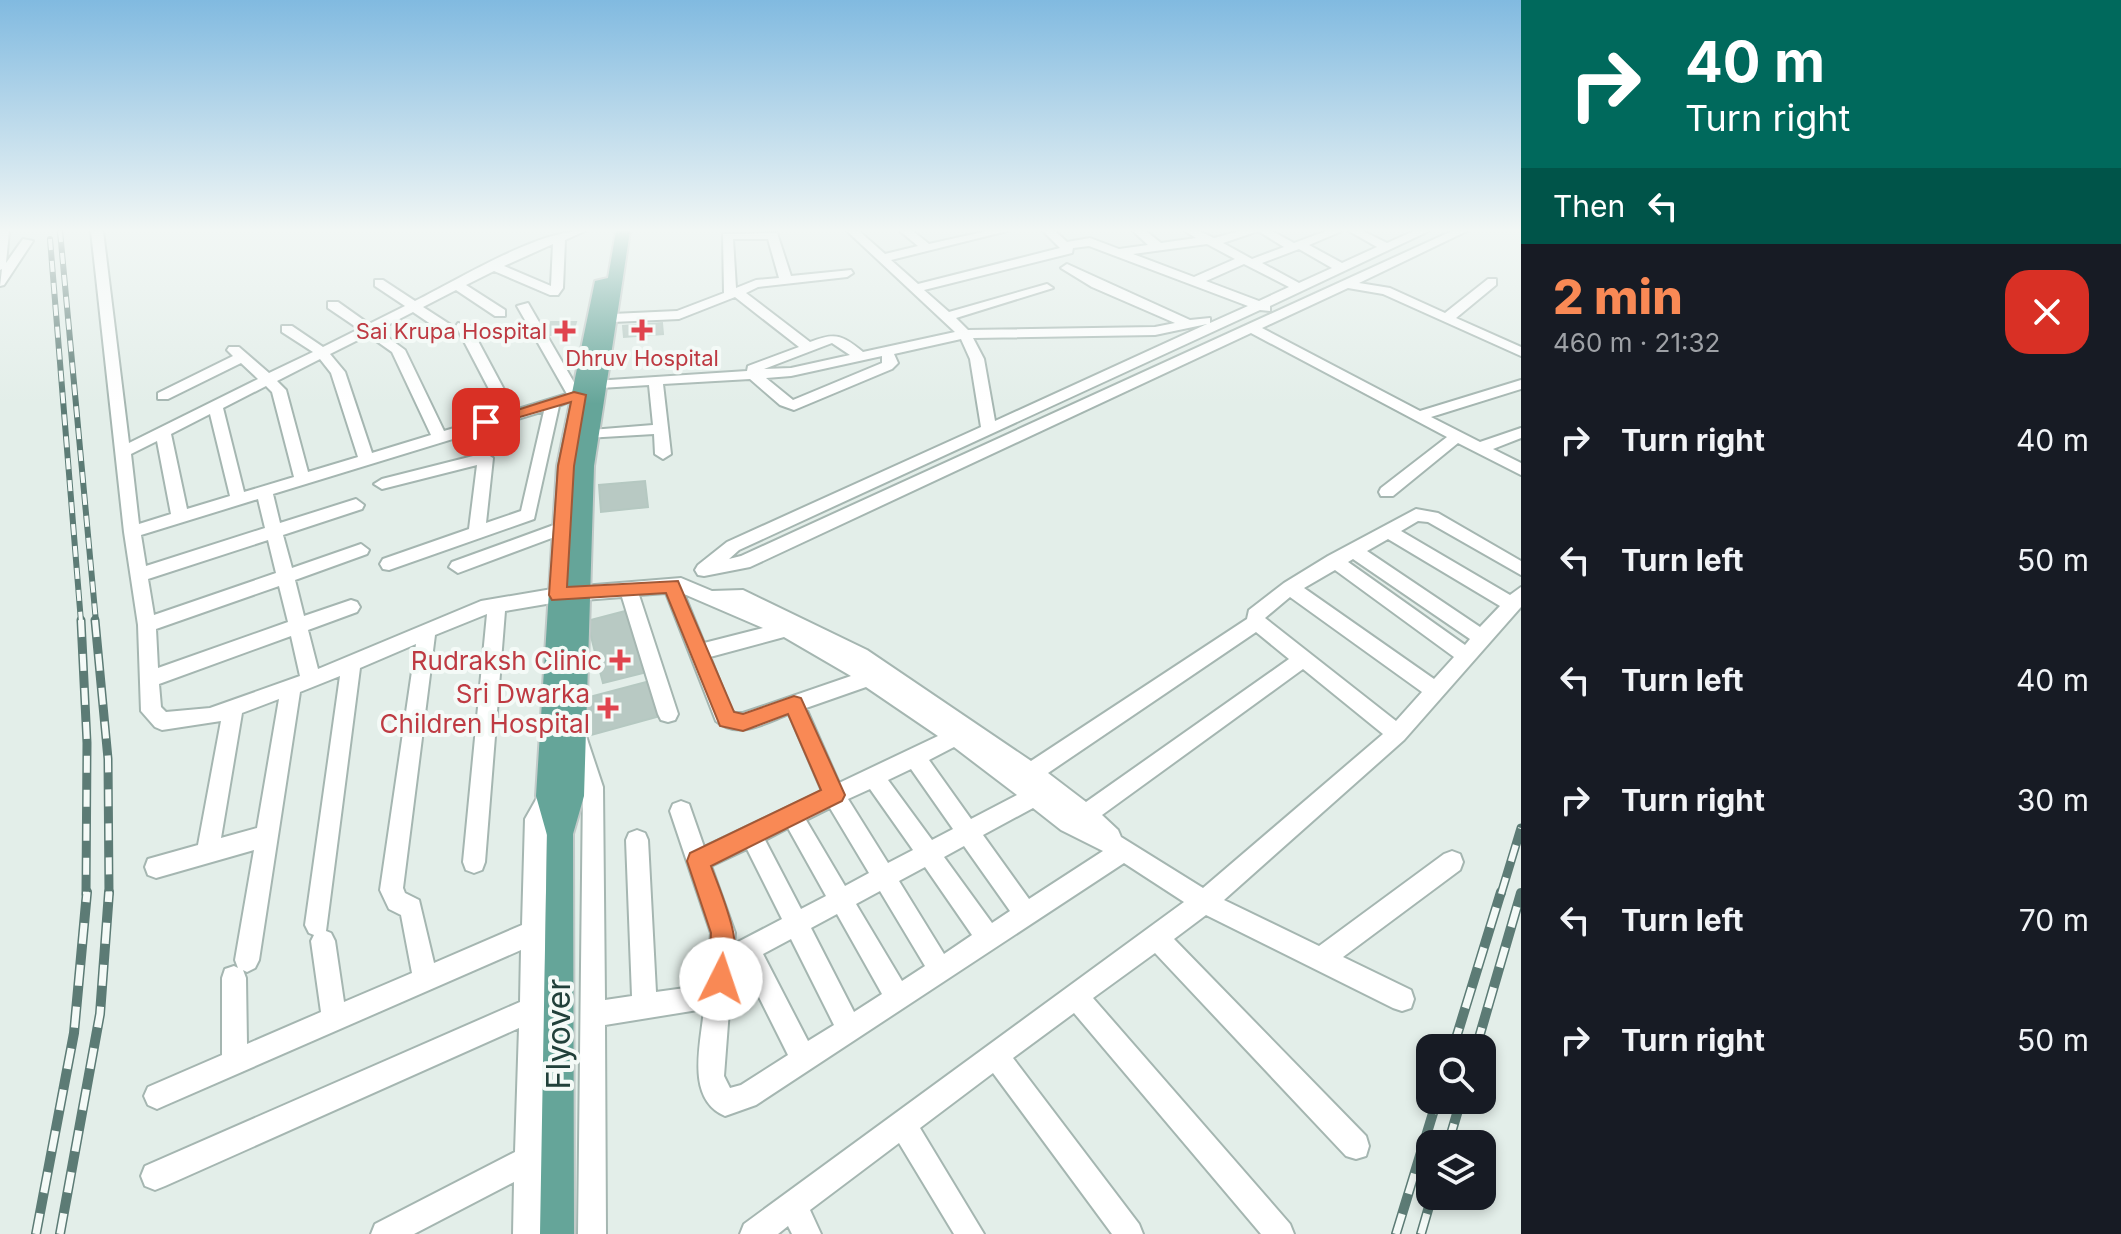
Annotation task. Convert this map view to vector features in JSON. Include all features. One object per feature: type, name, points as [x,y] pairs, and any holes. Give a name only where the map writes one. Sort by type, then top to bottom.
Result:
[{"type":"main road","points":[[560,844],[549,796],[566,466],[584,390],[601,289]]},
{"type":"main road","points":[[560,844],[571,796],[585,466],[591,435],[584,390],[612,318],[616,289]]},
{"type":"main road","name":"Flyover","points":[[557,1234],[560,844]]},
{"type":"street","points":[[104,289],[132,532],[147,625],[151,711],[162,721],[189,720],[233,708],[497,604],[558,595],[676,585],[704,570],[733,546],[1228,317],[1298,289]]},
{"type":"street","points":[[388,289],[456,328],[510,414]]},
{"type":"street","points":[[123,452],[450,289]]},
{"type":"street","points":[[463,289],[500,313]]},
{"type":"street","points":[[733,289],[734,293],[808,347]]},
{"type":"street","points":[[612,318],[679,315],[745,289]]},
{"type":"street","points":[[917,289],[965,334],[977,359],[989,430]]},
{"type":"street","points":[[946,317],[1045,289]]},
{"type":"street","points":[[1099,289],[1130,297],[1188,324]]},
{"type":"street","points":[[1185,295],[1191,289]]},
{"type":"street","points":[[1216,289],[1281,316]]},
{"type":"street","points":[[704,570],[744,562],[1338,289]]},
{"type":"street","points":[[1379,289],[1519,348]]},
{"type":"street","points":[[1447,318],[1484,289]]},
{"type":"street","points":[[333,305],[398,350],[439,437]]},
{"type":"street","points":[[523,306],[584,390]]},
{"type":"street","points":[[132,532],[584,390],[656,381],[754,375],[862,358],[965,334],[1155,331],[1228,317]]},
{"type":"street","points":[[287,329],[322,352],[340,376],[366,458]]},
{"type":"street","points":[[1253,329],[1521,470]]},
{"type":"street","points":[[735,376],[808,347],[835,340],[862,358]]},
{"type":"street","points":[[163,396],[238,353],[269,378],[281,394],[302,478]]},
{"type":"street","points":[[754,375],[785,402],[794,405],[887,366],[891,363],[887,353]]},
{"type":"street","points":[[656,381],[663,454]]},
{"type":"street","points":[[1418,416],[1521,384]]},
{"type":"street","points":[[389,564],[519,520],[530,512],[553,402]]},
{"type":"street","points":[[215,404],[238,498]]},
{"type":"street","points":[[591,435],[660,429]]},
{"type":"street","points":[[163,431],[180,517]]},
{"type":"street","points":[[1479,448],[1521,433]]},
{"type":"street","points":[[1387,492],[1458,436]]},
{"type":"street","points":[[382,484],[485,458],[477,535]]},
{"type":"street","points":[[235,1062],[240,969],[301,683],[297,626],[264,490]]},
{"type":"street","points":[[140,575],[356,505]]},
{"type":"street","points":[[1257,622],[1257,612],[1290,588],[1416,515],[1426,515],[1521,569]]},
{"type":"street","points":[[458,567],[562,528]]},
{"type":"street","points":[[754,1234],[1204,902],[1397,734],[1517,599],[1388,531]]},
{"type":"street","points":[[147,625],[361,550]]},
{"type":"street","points":[[1354,551],[1475,647]]},
{"type":"street","points":[[1334,561],[1475,647]]},
{"type":"street","points":[[676,585],[784,630],[871,677],[1069,823],[1124,850],[1204,902],[1402,999]]},
{"type":"street","points":[[676,585],[723,715],[731,722],[743,722],[871,677]]},
{"type":"street","points":[[1290,588],[1437,692]]},
{"type":"street","points":[[629,590],[668,714]]},
{"type":"street","points":[[712,598],[737,595],[830,638],[901,680],[1086,814],[1124,850]]},
{"type":"street","points":[[474,862],[497,604]]},
{"type":"street","points":[[150,679],[351,607]]},
{"type":"street","points":[[1257,622],[1397,734]]},
{"type":"street","points":[[1031,773],[1257,622]]},
{"type":"street","points":[[425,979],[411,908],[397,901],[391,890],[427,630]]},
{"type":"street","points":[[699,652],[784,630]]},
{"type":"street","points":[[1086,814],[1303,659]]},
{"type":"street","points":[[334,1019],[320,933],[351,662]]},
{"type":"street","points":[[794,704],[834,795],[941,971]]},
{"type":"street","points":[[208,850],[233,708]]},
{"type":"street","points":[[573,720],[593,787],[592,1234]]},
{"type":"street","points":[[698,861],[956,737]]},
{"type":"street","points":[[914,756],[1026,915]]},
{"type":"street","points":[[873,776],[989,939]]},
{"type":"street","points":[[527,1234],[536,819],[549,796]]},
{"type":"street","points":[[723,963],[1034,797]]},
{"type":"street","points":[[681,811],[720,919],[723,963],[711,1076],[714,1090],[725,1103],[747,1096],[804,1060],[1124,850]]},
{"type":"street","points":[[792,815],[898,998]]},
{"type":"street","points":[[751,835],[850,1030]]},
{"type":"street","points":[[156,867],[266,836]]},
{"type":"street","points":[[637,840],[645,1006]]},
{"type":"street","points":[[1320,960],[1452,862]]},
{"type":"street","points":[[157,1096],[532,933]]},
{"type":"street","points":[[1157,938],[1356,1146]]},
{"type":"street","points":[[748,950],[804,1060]]},
{"type":"street","points":[[593,1014],[719,995]]},
{"type":"street","points":[[1076,997],[1280,1234]]},
{"type":"street","points":[[155,1176],[531,1010]]},
{"type":"street","points":[[996,1056],[1129,1234]]},
{"type":"street","points":[[903,1125],[970,1234]]},
{"type":"street","points":[[385,1234],[528,1160]]},
{"type":"street","points":[[792,1206],[807,1234]]},
{"type":"building","points":[[551,322],[576,322],[572,335],[547,335]]},
{"type":"building","points":[[662,323],[663,334],[624,337],[623,326]]},
{"type":"building","points":[[645,481],[648,507],[601,512],[599,485]]},
{"type":"building","points":[[629,610],[647,672],[603,683],[587,621]]},
{"type":"building","points":[[650,681],[660,716],[591,735],[582,699]]},
{"type":"railway","points":[[54,289],[81,622]]},
{"type":"railway","points":[[65,289],[96,622]]},
{"type":"railway","points":[[81,620],[87,743],[86,894]]},
{"type":"railway","points":[[95,620],[108,759],[109,892]]},
{"type":"railway","points":[[1501,894],[1521,828]]},
{"type":"railway","points":[[36,1234],[74,1033],[87,892]]},
{"type":"railway","points":[[60,1234],[100,1014],[109,892]]},
{"type":"railway","points":[[1457,1034],[1501,892]]},
{"type":"railway","points":[[1480,1034],[1521,893]]},
{"type":"railway","points":[[1396,1234],[1433,1114]]},
{"type":"railway","points":[[1452,1130],[1457,1114]]},
{"type":"railway","points":[[1421,1234],[1428,1210]]},
{"type":"place","name":"Dhruv Hospital","points":[[642,330]]},
{"type":"place","name":"Sai Krupa Hospital","points":[[565,331]]},
{"type":"place","name":"Rudraksh Clinic","points":[[620,660]]},
{"type":"place","name":"Sri Dwarka Children Hospital","points":[[608,708]]},
{"type":"route","points":[[486,422],[579,395],[566,466],[558,595],[672,585],[723,715],[731,722],[743,722],[794,704],[834,795],[698,861],[723,933],[721,979]]}]
